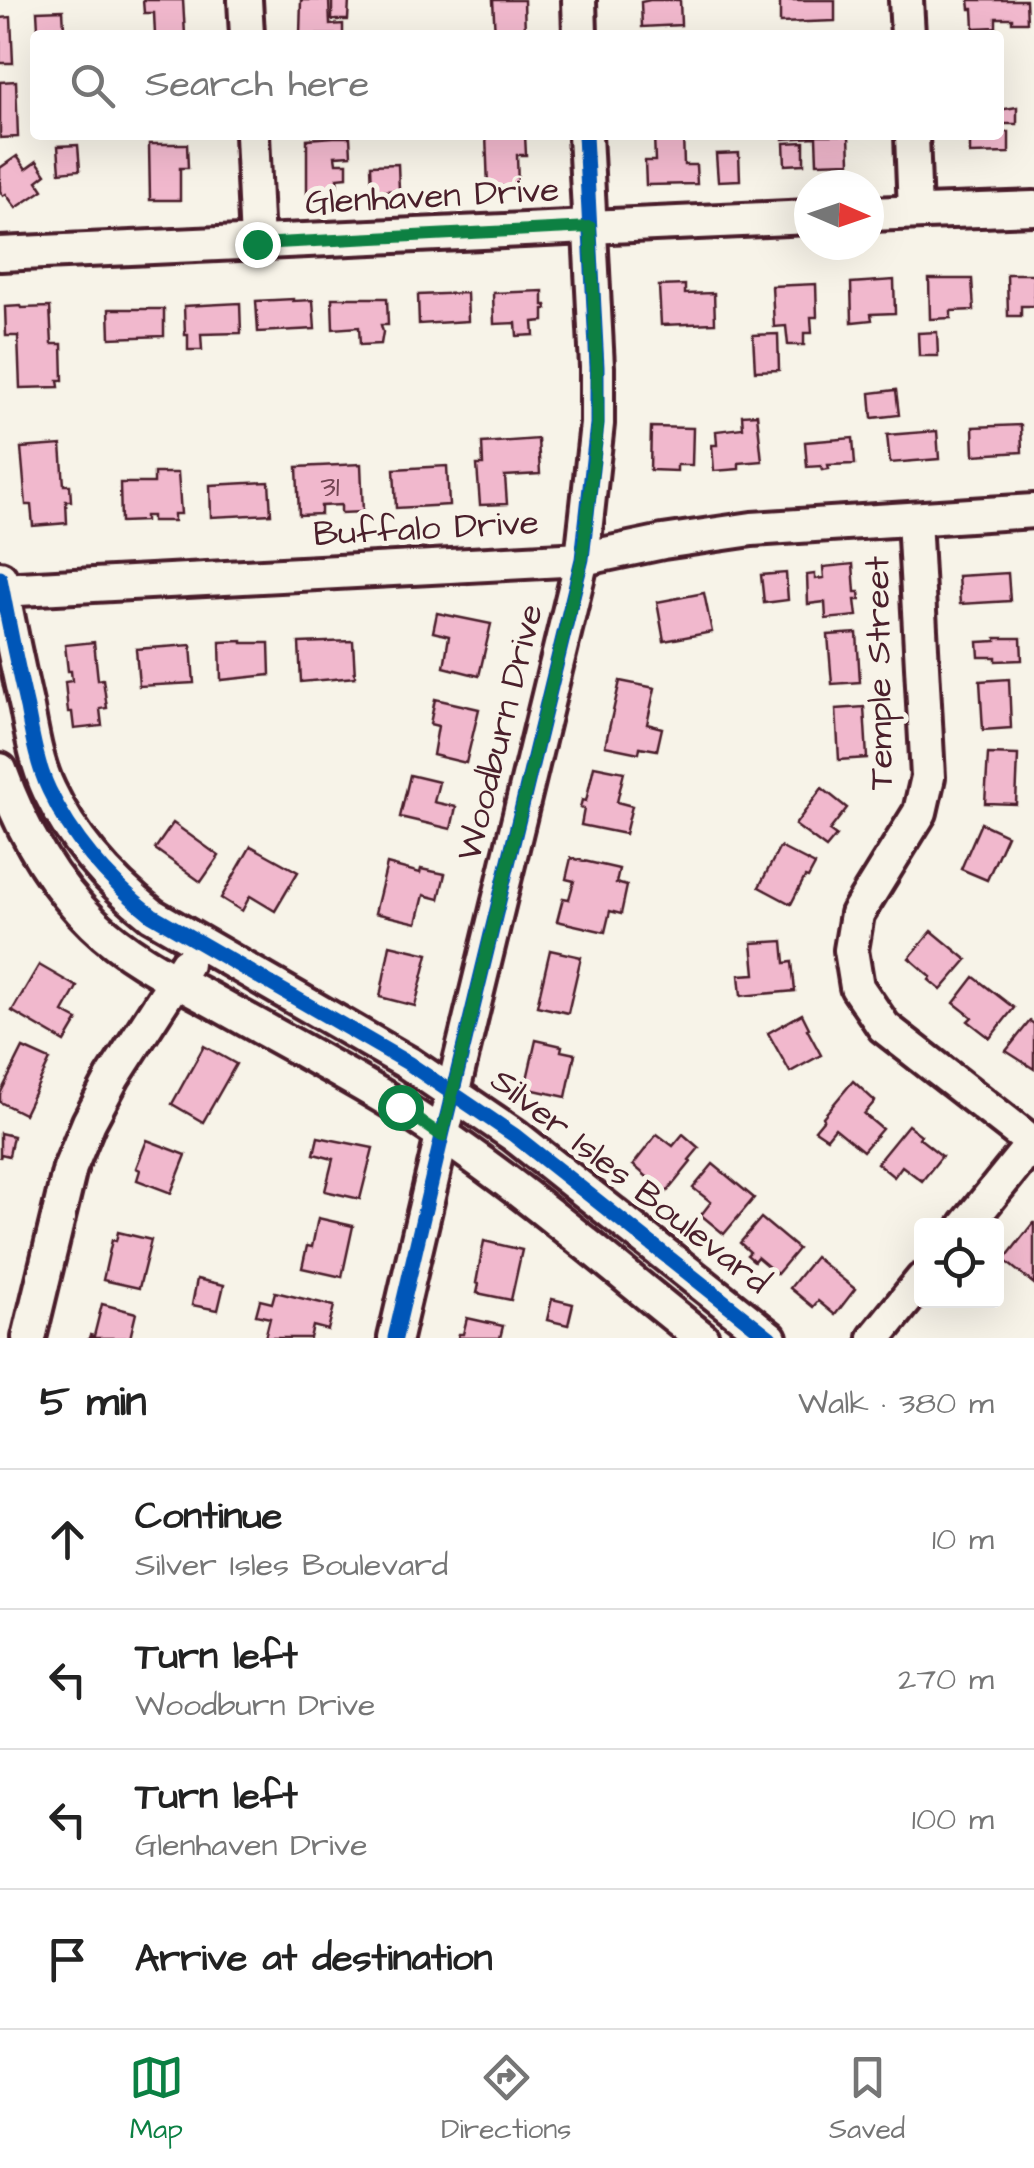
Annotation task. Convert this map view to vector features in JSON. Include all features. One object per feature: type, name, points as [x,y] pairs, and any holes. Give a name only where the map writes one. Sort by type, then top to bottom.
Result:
[{"type":"street","points":[[245,0],[246,30]]},
{"type":"street","points":[[579,0],[580,30]]},
{"type":"street","points":[[906,0],[908,30]]},
{"type":"street","points":[[252,140],[257,244]]},
{"type":"street","name":"Woodburn Drive","points":[[395,1338],[582,559],[598,424],[585,140]]},
{"type":"street","points":[[912,140],[915,212]]},
{"type":"street","points":[[884,213],[1034,208]]},
{"type":"street","name":"Glenhaven Drive","points":[[0,254],[794,218]]},
{"type":"street","name":"Buffalo Drive","points":[[1,586],[582,559],[663,542],[752,530],[1034,511]]},
{"type":"street","name":"Temple Street","points":[[914,519],[928,777],[920,812],[857,914],[851,950],[857,987],[884,1027],[1033,1144]]},
{"type":"street","name":"Silver Isles Boulevard","points":[[1,586],[48,788],[72,831],[122,891],[152,915],[408,1063],[452,1093],[543,1157],[770,1338]]},
{"type":"street","points":[[0,770],[36,848],[66,891],[94,924],[138,960],[400,1107],[494,1171],[702,1338]]},
{"type":"street","points":[[30,1338],[70,1168],[83,1137],[112,1078],[200,944]]},
{"type":"street","points":[[973,1218],[1033,1144]]},
{"type":"street","points":[[875,1338],[914,1290]]},
{"type":"building","points":[[143,0],[183,0],[185,30],[155,30],[154,13],[144,13]]},
{"type":"building","points":[[301,0],[329,0],[330,25],[343,24],[343,30],[300,30]]},
{"type":"building","points":[[332,0],[349,0],[348,20],[332,20]]},
{"type":"building","points":[[493,0],[524,0],[525,30],[495,30]]},
{"type":"building","points":[[680,0],[681,25],[642,27],[641,2]]},
{"type":"building","points":[[780,0],[835,0],[835,21],[780,23]]},
{"type":"building","points":[[969,0],[1026,0],[1027,22],[996,18],[996,27],[974,28]]},
{"type":"building","points":[[63,10],[64,28],[38,29],[37,11]]},
{"type":"building","points":[[11,17],[13,63],[0,63],[0,18]]},
{"type":"building","points":[[16,81],[18,137],[0,138],[0,82]]},
{"type":"building","points":[[1017,107],[1017,124],[1004,124],[1004,109]]},
{"type":"building","points":[[1004,132],[1009,132],[1009,153],[970,154],[970,140],[1004,140]]},
{"type":"building","points":[[307,140],[350,140],[351,155],[335,156],[336,163],[347,163],[347,177],[337,178],[338,193],[307,194]]},
{"type":"building","points":[[486,140],[525,140],[526,155],[517,155],[518,186],[488,187]]},
{"type":"building","points":[[654,140],[683,140],[684,165],[696,165],[697,184],[646,185],[645,161],[655,161]]},
{"type":"building","points":[[816,140],[849,140],[850,162],[817,163]]},
{"type":"building","points":[[804,142],[804,164],[785,165],[784,143]]},
{"type":"building","points":[[149,144],[187,144],[188,168],[180,168],[180,200],[150,200]]},
{"type":"building","points":[[78,145],[80,170],[60,172],[58,146]]},
{"type":"building","points":[[739,153],[740,180],[718,181],[716,154]]},
{"type":"building","points":[[17,156],[26,169],[37,161],[46,174],[37,181],[43,190],[16,208],[0,191],[0,168]]},
{"type":"building","points":[[398,164],[399,190],[372,192],[371,165]]},
{"type":"building","points":[[1007,274],[1034,274],[1034,306],[1021,306],[1021,316],[1008,316]]},
{"type":"building","points":[[929,279],[972,279],[974,310],[951,311],[951,318],[930,319]]},
{"type":"building","points":[[894,280],[895,313],[871,314],[872,320],[852,322],[851,283]]},
{"type":"building","points":[[816,284],[817,317],[811,317],[812,333],[804,333],[804,345],[788,345],[786,326],[774,327],[772,286]]},
{"type":"building","points":[[685,285],[685,294],[714,293],[715,323],[661,325],[659,286]]},
{"type":"building","points":[[543,291],[543,305],[547,309],[544,321],[533,322],[534,335],[517,336],[516,323],[494,324],[493,293]]},
{"type":"building","points":[[467,293],[468,321],[419,324],[418,295]]},
{"type":"building","points":[[332,298],[387,298],[388,325],[381,325],[381,344],[360,345],[359,327],[333,329]]},
{"type":"building","points":[[313,300],[315,329],[258,332],[256,301]]},
{"type":"building","points":[[240,303],[241,333],[201,334],[202,350],[188,350],[184,306]]},
{"type":"building","points":[[5,307],[50,307],[52,344],[62,344],[63,380],[58,380],[59,387],[20,388],[18,336],[6,336]]},
{"type":"building","points":[[109,309],[164,309],[164,336],[110,338]]},
{"type":"building","points":[[937,332],[938,356],[919,356],[918,333]]},
{"type":"building","points":[[778,334],[779,370],[755,371],[753,335]]},
{"type":"building","points":[[896,390],[899,415],[872,418],[870,393]]},
{"type":"building","points":[[757,414],[762,461],[739,463],[739,469],[714,471],[712,445],[717,445],[716,431],[743,428],[742,415]]},
{"type":"building","points":[[1021,425],[1022,452],[974,455],[973,427]]},
{"type":"building","points":[[651,427],[693,428],[692,465],[677,465],[677,471],[650,470]]},
{"type":"building","points":[[937,431],[939,459],[890,463],[887,435]]},
{"type":"building","points":[[853,438],[855,464],[828,465],[829,469],[822,470],[821,466],[807,467],[805,442]]},
{"type":"building","points":[[538,439],[540,474],[505,476],[507,504],[480,505],[477,465],[483,465],[482,443]]},
{"type":"building","points":[[61,445],[64,485],[70,485],[67,523],[33,526],[31,505],[26,505],[21,448]]},
{"type":"building","points":[[361,464],[363,512],[341,513],[341,505],[321,506],[321,514],[299,515],[297,467]]},
{"type":"building","points":[[447,466],[449,505],[396,508],[394,469]]},
{"type":"building","points":[[154,473],[178,473],[181,514],[174,514],[174,521],[152,521],[152,516],[145,516],[145,521],[121,522],[120,483],[154,483]]},
{"type":"building","points":[[269,482],[271,514],[211,517],[210,485]]},
{"type":"building","points":[[853,564],[855,592],[859,592],[860,600],[855,600],[857,616],[826,619],[825,602],[808,604],[807,575],[824,578],[823,567]]},
{"type":"building","points":[[786,573],[788,600],[764,603],[761,575]]},
{"type":"building","points":[[1008,573],[1010,601],[960,604],[958,576]]},
{"type":"building","points":[[704,593],[712,632],[664,641],[657,602]]},
{"type":"building","points":[[437,613],[491,624],[479,676],[444,667],[449,636],[433,632]]},
{"type":"building","points":[[857,633],[860,682],[832,684],[828,635]]},
{"type":"building","points":[[1021,638],[1022,660],[979,657],[978,642]]},
{"type":"building","points":[[353,641],[355,677],[301,682],[299,643]]},
{"type":"building","points":[[94,642],[98,680],[103,679],[107,708],[100,709],[102,726],[74,729],[72,712],[68,712],[65,682],[72,681],[65,645]]},
{"type":"building","points":[[220,642],[269,643],[270,675],[221,680]]},
{"type":"building","points":[[191,645],[194,683],[139,686],[136,649]]},
{"type":"building","points":[[1009,679],[1011,728],[983,730],[980,681]]},
{"type":"building","points":[[620,681],[655,688],[647,724],[662,728],[657,750],[640,747],[639,753],[605,746]]},
{"type":"building","points":[[435,699],[479,709],[466,763],[433,755],[438,726],[430,724]]},
{"type":"building","points":[[864,707],[867,758],[839,760],[836,709]]},
{"type":"building","points":[[988,754],[1018,755],[1016,804],[985,803]]},
{"type":"building","points":[[594,766],[624,772],[617,802],[632,806],[625,834],[581,825],[584,809],[580,808],[582,800],[586,801]]},
{"type":"building","points":[[410,775],[439,782],[434,802],[456,807],[451,829],[400,817]]},
{"type":"building","points":[[822,788],[847,808],[829,831],[836,836],[826,848],[795,825]]},
{"type":"building","points":[[173,823],[219,856],[201,882],[155,849]]},
{"type":"building","points":[[981,823],[1007,835],[987,880],[961,869]]},
{"type":"building","points":[[251,846],[298,872],[275,911],[250,896],[242,911],[221,898]]},
{"type":"building","points":[[780,847],[815,865],[791,904],[759,887]]},
{"type":"building","points":[[571,858],[619,869],[616,883],[627,886],[621,914],[610,911],[605,932],[557,921],[563,898],[569,899],[574,881],[566,879]]},
{"type":"building","points":[[387,864],[420,873],[421,869],[445,874],[439,899],[424,895],[417,923],[375,913]]},
{"type":"building","points":[[932,931],[967,960],[941,990],[909,958]]},
{"type":"building","points":[[783,941],[785,963],[792,962],[795,991],[741,996],[739,975],[755,974],[752,943]]},
{"type":"building","points":[[390,945],[428,954],[415,1006],[380,997]]},
{"type":"building","points":[[550,950],[581,957],[568,1013],[537,1006]]},
{"type":"building","points":[[39,965],[77,987],[63,1012],[78,1020],[65,1042],[12,1011]]},
{"type":"building","points":[[974,977],[1014,1008],[990,1038],[968,1021],[972,1017],[954,1003]]},
{"type":"building","points":[[802,1014],[821,1055],[790,1072],[768,1033]]},
{"type":"building","points":[[1030,1021],[1034,1024],[1034,1069],[1006,1051]]},
{"type":"building","points":[[536,1040],[562,1046],[561,1051],[575,1054],[566,1097],[525,1088]]},
{"type":"building","points":[[204,1046],[236,1064],[203,1122],[172,1104]]},
{"type":"building","points":[[23,1048],[50,1060],[24,1114],[0,1102],[0,1094]]},
{"type":"building","points":[[853,1081],[875,1101],[864,1114],[882,1129],[863,1151],[835,1128],[827,1138],[815,1130]]},
{"type":"building","points":[[908,1125],[942,1156],[922,1181],[902,1166],[894,1177],[877,1163]]},
{"type":"building","points":[[0,1133],[13,1136],[9,1156],[1,1154],[0,1158]]},
{"type":"building","points":[[657,1134],[673,1146],[683,1134],[699,1148],[666,1193],[633,1165]]},
{"type":"building","points":[[318,1137],[373,1148],[360,1199],[325,1191],[333,1159],[314,1154]]},
{"type":"building","points":[[147,1140],[186,1155],[171,1193],[137,1180],[140,1170],[136,1168]]},
{"type":"building","points":[[713,1164],[754,1198],[724,1234],[701,1215],[711,1202],[693,1188]]},
{"type":"building","points":[[318,1218],[353,1226],[342,1277],[302,1268],[307,1246],[312,1247]]},
{"type":"building","points":[[761,1218],[798,1249],[777,1274],[757,1257],[754,1261],[740,1243]]},
{"type":"building","points":[[1033,1223],[1034,1223],[1034,1284],[1004,1260]]},
{"type":"building","points":[[118,1232],[151,1240],[139,1288],[103,1280],[112,1240],[116,1241]]},
{"type":"building","points":[[484,1241],[522,1250],[511,1300],[477,1293]]},
{"type":"building","points":[[815,1257],[855,1289],[835,1315],[818,1301],[813,1307],[790,1288]]},
{"type":"building","points":[[197,1279],[224,1285],[218,1310],[192,1305]]},
{"type":"building","points":[[275,1292],[334,1306],[328,1330],[313,1326],[310,1338],[265,1338],[270,1318],[256,1315],[260,1300],[272,1303]]},
{"type":"building","points":[[552,1299],[573,1304],[568,1325],[547,1320]]},
{"type":"building","points":[[102,1304],[136,1313],[130,1338],[89,1338],[94,1336]]},
{"type":"building","points":[[467,1318],[503,1326],[500,1338],[458,1338]]},
{"type":"cycle path","points":[[395,1338],[582,559],[597,424],[585,140]]},
{"type":"cycle path","points":[[0,578],[45,780],[81,843],[121,888],[152,915],[408,1063],[514,1135],[770,1338]]},
{"type":"route","points":[[257,244],[590,227],[598,424],[582,559],[442,1136],[400,1107]]}]
